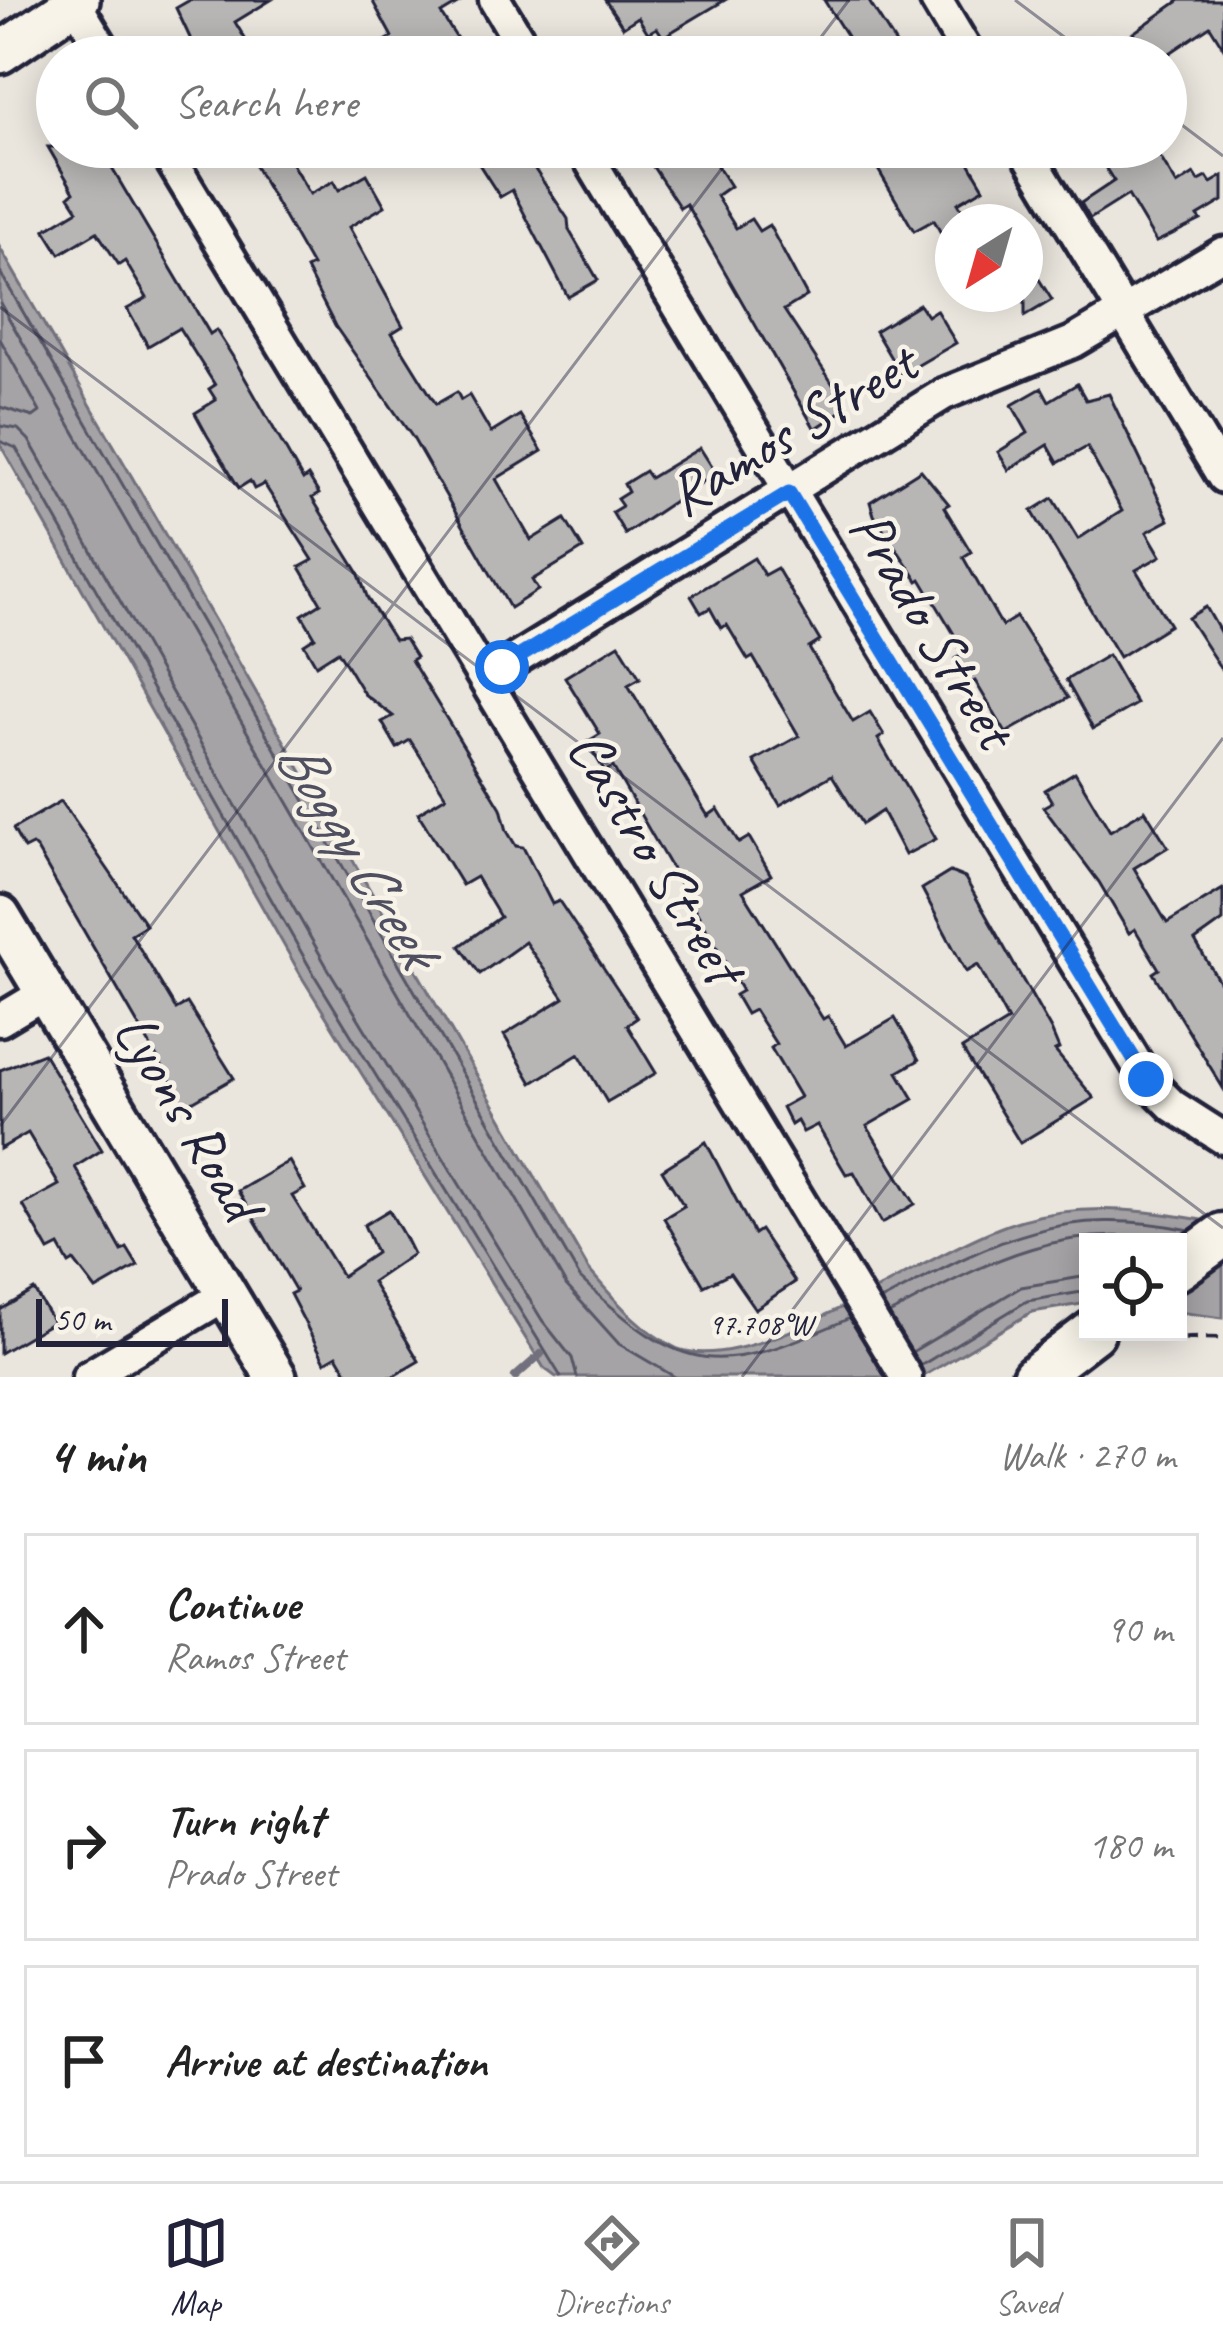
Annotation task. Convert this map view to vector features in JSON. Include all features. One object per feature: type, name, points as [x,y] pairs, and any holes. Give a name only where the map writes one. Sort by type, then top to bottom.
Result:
[{"type":"main road","points":[[1187,1261],[1223,1235]]},
{"type":"main road","points":[[1034,1377],[1081,1341]]},
{"type":"street","points":[[495,0],[516,36]]},
{"type":"street","points":[[936,0],[957,36]]},
{"type":"street","points":[[0,53],[77,1],[96,36]]},
{"type":"street","name":"Castro Street","points":[[176,168],[906,1377]]},
{"type":"street","name":"Prado Street","points":[[596,168],[1146,1079],[1173,1106],[1223,1138]]},
{"type":"street","points":[[1037,168],[1223,477]]},
{"type":"street","name":"Ramos Street","points":[[487,677],[944,394],[1125,316],[1223,253]]},
{"type":"street","name":"Lyons Road","points":[[0,916],[275,1377]]},
{"type":"street","points":[[0,1020],[45,994]]},
{"type":"street","points":[[88,1377],[227,1294]]},
{"type":"path","points":[[1187,1335],[1223,1339]]},
{"type":"water","points":[[0,248],[589,1270],[619,1304],[664,1342],[678,1349],[713,1353],[754,1344],[800,1327],[985,1234],[1047,1214],[1097,1209],[1223,1224],[1223,1318],[1187,1313],[1187,1233],[1079,1233],[1079,1304],[1032,1312],[922,1377],[556,1377],[544,1368],[303,979],[0,444]]},
{"type":"building","points":[[190,0],[271,0],[235,22],[243,36],[189,36],[176,8]]},
{"type":"building","points":[[372,0],[464,0],[441,14],[455,36],[391,36]]},
{"type":"building","points":[[605,0],[725,0],[665,36],[657,28],[648,33],[638,17],[623,27]]},
{"type":"building","points":[[824,0],[868,0],[891,36],[847,36]]},
{"type":"building","points":[[1180,0],[1223,0],[1223,47],[1210,26],[1187,42],[1187,36],[1129,36]]},
{"type":"building","points":[[60,168],[112,168],[210,334],[216,330],[303,480],[308,476],[319,494],[312,498],[358,572],[368,599],[394,640],[405,639],[416,657],[411,660],[501,808],[516,846],[523,847],[552,904],[559,901],[637,1018],[627,1025],[656,1073],[607,1102],[579,1054],[532,1083],[504,1035],[564,998],[525,942],[480,974],[460,946],[500,917],[476,877],[462,885],[418,813],[446,796],[410,740],[397,748],[382,722],[393,716],[364,694],[338,651],[316,665],[304,644],[315,637],[302,615],[321,603],[300,567],[313,560],[264,484],[254,489],[250,481],[239,488],[207,435],[195,413],[216,400],[209,389],[215,385],[179,328],[148,346],[127,309],[147,298],[125,261],[119,265],[97,232],[60,254],[45,230],[78,210],[69,196],[74,192]]},
{"type":"building","points":[[256,168],[295,168],[310,194],[334,181],[339,190],[367,174],[385,206],[349,227],[403,326],[392,333],[436,404],[457,392],[461,400],[469,395],[491,433],[520,415],[542,451],[496,479],[531,540],[565,519],[583,549],[532,580],[538,590],[510,608],[413,438],[335,326],[306,269],[312,266]]},
{"type":"building","points":[[481,168],[534,168],[568,219],[569,230],[598,280],[568,297],[512,190],[500,197]]},
{"type":"building","points":[[654,168],[718,168],[730,186],[716,196],[736,228],[751,219],[759,231],[769,225],[807,296],[784,310],[848,407],[815,429],[686,204],[680,208]]},
{"type":"building","points":[[877,168],[972,168],[984,188],[959,204],[935,204],[934,220],[914,231]]},
{"type":"building","points":[[1106,168],[1167,168],[1177,185],[1194,174],[1199,181],[1207,177],[1211,183],[1223,176],[1223,201],[1198,216],[1201,220],[1156,242],[1128,195],[1090,219],[1081,203],[1114,181]]},
{"type":"building","points":[[919,304],[927,316],[937,312],[956,343],[901,375],[875,331]]},
{"type":"building","points":[[1077,384],[1086,400],[1109,394],[1169,520],[1147,532],[1161,556],[1136,570],[1170,625],[1119,657],[1032,511],[1053,498],[1078,539],[1122,511],[1087,447],[1058,463],[1048,445],[1009,470],[998,452],[1028,433],[1012,405],[1042,388],[1049,401]]},
{"type":"building","points":[[700,448],[716,473],[625,534],[612,512],[622,506],[617,499],[628,492],[624,484],[645,471],[650,478]]},
{"type":"building","points":[[921,470],[949,504],[944,507],[971,552],[963,557],[1002,626],[1016,617],[1068,698],[1006,733],[975,681],[970,684],[955,659],[961,655],[957,639],[921,579],[918,581],[874,515],[870,502]]},
{"type":"building","points":[[754,558],[764,575],[777,568],[820,641],[809,648],[853,722],[870,712],[884,735],[878,739],[936,839],[905,855],[882,811],[862,824],[832,775],[780,805],[754,761],[799,736],[753,657],[748,660],[727,625],[721,628],[710,608],[701,613],[691,596]]},
{"type":"building","points":[[1206,607],[1223,637],[1223,672],[1188,618]]},
{"type":"building","points":[[619,644],[640,678],[628,685],[708,816],[718,809],[739,843],[749,837],[771,875],[743,891],[823,1019],[828,1016],[846,1046],[895,1018],[919,1060],[898,1072],[914,1099],[867,1126],[915,1204],[882,1223],[854,1172],[846,1174],[817,1125],[803,1132],[797,1121],[791,1125],[782,1107],[800,1097],[771,1048],[776,1044],[754,1010],[746,1014],[735,995],[742,991],[613,767],[605,772],[587,742],[600,734],[565,677]]},
{"type":"building","points":[[1108,655],[1136,704],[1093,729],[1066,680]]},
{"type":"building","points":[[1075,772],[1110,831],[1145,810],[1168,847],[1134,868],[1167,923],[1223,889],[1223,921],[1195,941],[1223,988],[1223,1088],[1153,973],[1159,969],[1135,929],[1129,933],[1099,882],[1043,807],[1052,802],[1045,790]]},
{"type":"building","points":[[61,801],[146,925],[131,934],[176,1009],[187,1003],[234,1078],[185,1106],[37,850],[32,845],[24,849],[13,829]]},
{"type":"building","points":[[950,872],[965,878],[1051,1030],[1059,1049],[1055,1051],[1094,1098],[1020,1143],[962,1049],[1008,1021],[978,965],[966,972],[922,889]]},
{"type":"building","points":[[43,1053],[102,1150],[75,1167],[122,1251],[127,1248],[138,1266],[96,1290],[74,1261],[69,1264],[59,1246],[49,1251],[23,1205],[59,1185],[28,1133],[0,1149],[0,1070]]},
{"type":"building","points":[[706,1142],[754,1234],[760,1230],[795,1282],[755,1309],[730,1273],[704,1286],[664,1218],[684,1206],[662,1170]]},
{"type":"building","points":[[289,1161],[305,1189],[292,1196],[342,1276],[376,1253],[364,1225],[389,1210],[413,1254],[372,1282],[419,1361],[392,1377],[350,1377],[337,1355],[325,1362],[290,1294],[296,1291],[238,1191]]},
{"type":"building","points":[[34,1290],[53,1322],[0,1353],[0,1310]]},
{"type":"waterway","points":[[515,1377],[541,1354]]},
{"type":"route","points":[[502,667],[789,493],[1146,1079]]},
{"type":"water label","name":"Boggy Creek","points":[[359,851]]}]
